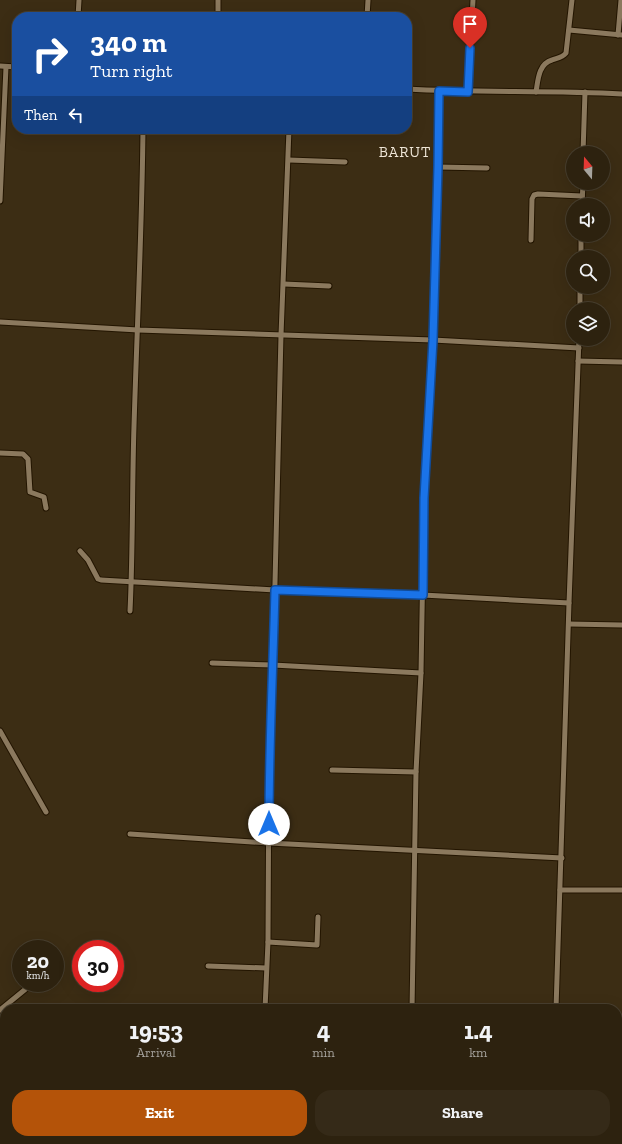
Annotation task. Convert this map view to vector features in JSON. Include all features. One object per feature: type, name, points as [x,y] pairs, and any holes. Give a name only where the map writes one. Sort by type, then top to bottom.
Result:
[{"type":"street","points":[[78,12],[79,0]]},
{"type":"street","points":[[218,0],[218,12]]},
{"type":"street","points":[[368,0],[368,12]]},
{"type":"street","points":[[468,92],[473,0]]},
{"type":"street","points":[[536,92],[543,65],[549,60],[564,56],[566,53],[572,0]]},
{"type":"street","points":[[569,30],[620,35],[621,0]]},
{"type":"street","points":[[0,66],[12,67]]},
{"type":"street","points":[[0,201],[6,67]]},
{"type":"street","points":[[412,89],[468,92],[585,92],[622,94]]},
{"type":"street","points":[[412,1004],[416,772],[421,673],[424,498],[433,340],[439,91]]},
{"type":"street","points":[[583,146],[585,92]]},
{"type":"street","points":[[130,611],[143,134]]},
{"type":"street","points":[[265,1004],[268,942],[269,751],[274,665],[281,335],[289,134]]},
{"type":"street","points":[[289,160],[345,162]]},
{"type":"street","points":[[438,167],[487,168]]},
{"type":"street","points":[[531,240],[532,200],[534,195],[582,196],[582,190]]},
{"type":"street","points":[[284,284],[329,286]]},
{"type":"street","points":[[0,322],[138,330],[433,340],[579,348],[556,1004]]},
{"type":"street","points":[[578,361],[622,362]]},
{"type":"street","points":[[0,453],[23,454],[26,456],[28,459],[30,492],[44,497],[46,508]]},
{"type":"street","points":[[80,551],[88,560],[98,579],[131,583],[423,595],[569,603]]},
{"type":"street","points":[[569,624],[622,625]]},
{"type":"street","points":[[212,663],[421,673]]},
{"type":"street","points":[[0,731],[46,812]]},
{"type":"street","points":[[332,770],[416,772]]},
{"type":"street","points":[[130,834],[269,843],[562,858]]},
{"type":"street","points":[[560,890],[622,890]]},
{"type":"street","points":[[268,942],[317,945],[318,917]]},
{"type":"street","points":[[208,966],[266,968]]},
{"type":"street","points":[[7,1004],[22,992]]},
{"type":"district","name":"BARUT","points":[[405,152]]},
{"type":"route","points":[[269,824],[269,751],[274,665],[275,590],[423,595],[424,498],[433,340],[439,91],[468,92],[470,48]]}]
